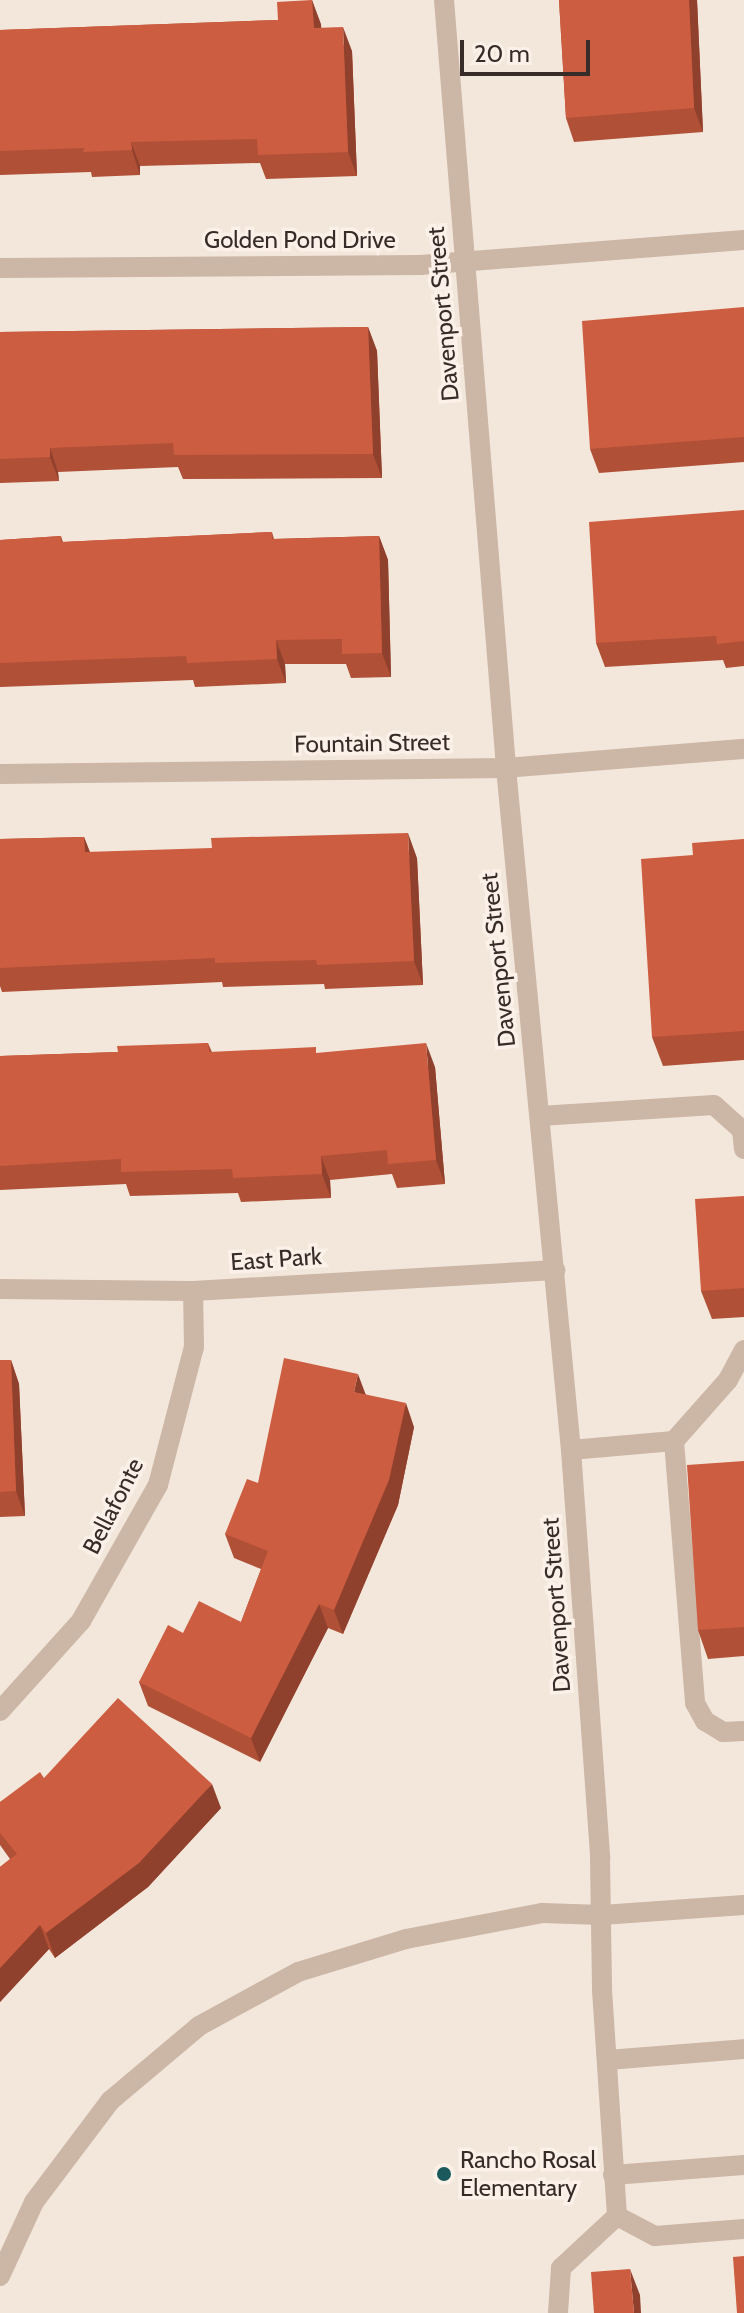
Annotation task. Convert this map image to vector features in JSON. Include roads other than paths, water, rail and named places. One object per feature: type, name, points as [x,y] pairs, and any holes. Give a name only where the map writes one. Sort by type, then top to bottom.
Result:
[{"type":"street","name":"Davenport Street","points":[[444,0],[506,768],[571,1450],[602,1915],[617,2216]]},
{"type":"street","name":"Golden Pond Drive","points":[[0,268],[465,263],[744,240]]},
{"type":"street","name":"Fountain Street","points":[[0,774],[506,768],[744,749]]},
{"type":"street","points":[[540,1116],[714,1105],[742,1130],[744,1149]]},
{"type":"street","name":"East Park","points":[[0,1289],[193,1291],[555,1270]]},
{"type":"street","name":"Bellafonte","points":[[0,1711],[81,1621],[158,1485],[194,1347],[193,1291]]},
{"type":"street","points":[[571,1450],[674,1441],[728,1380],[744,1350]]},
{"type":"street","points":[[674,1441],[695,1703],[705,1721],[723,1732],[744,1731]]},
{"type":"street","points":[[0,2276],[34,2202],[110,2101],[199,2026],[298,1972],[406,1939],[542,1913],[602,1915],[744,1905]]},
{"type":"street","points":[[608,2060],[744,2049]]},
{"type":"street","points":[[613,2175],[744,2165]]},
{"type":"street","points":[[558,2313],[561,2268],[617,2216],[655,2236],[744,2229]]},
{"type":"place","name":"Rancho Rosal Elementary","points":[[444,2174]]}]
